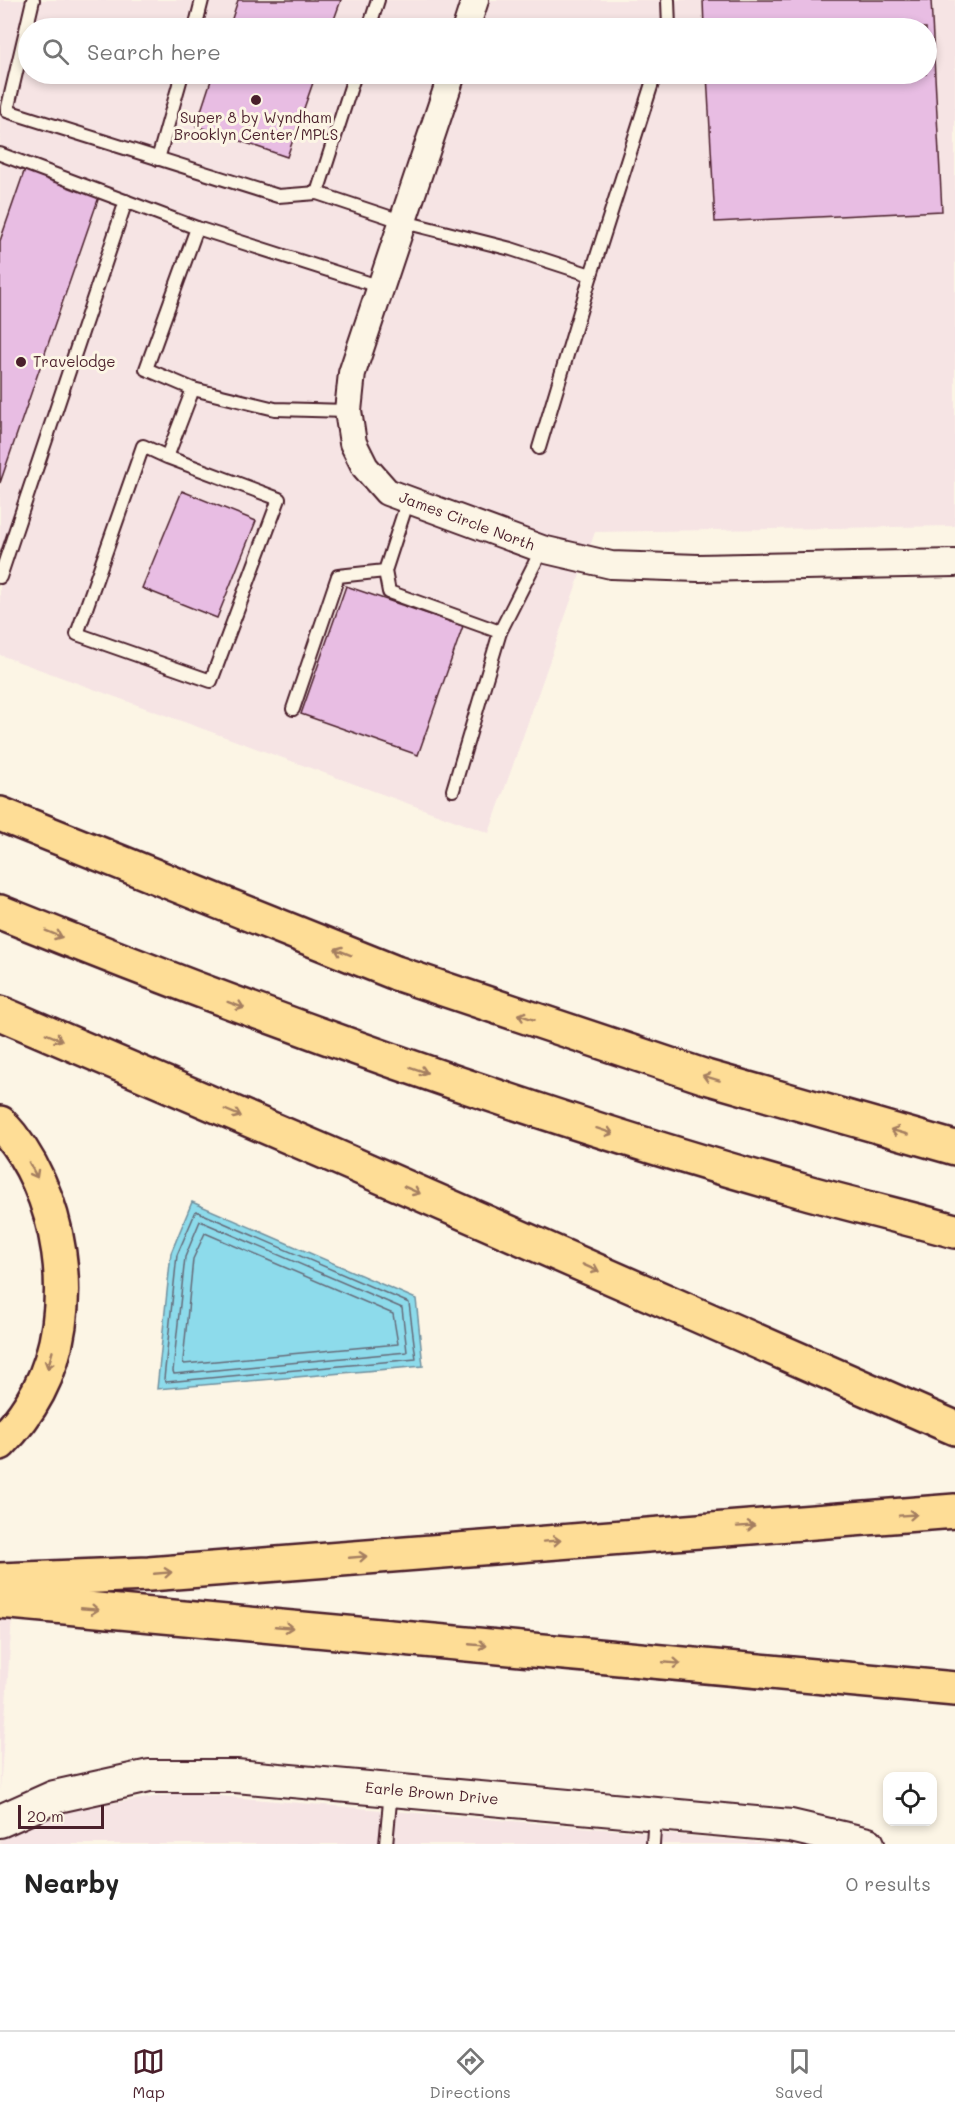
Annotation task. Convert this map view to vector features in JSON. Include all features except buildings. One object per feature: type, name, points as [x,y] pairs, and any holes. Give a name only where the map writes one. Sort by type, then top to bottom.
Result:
[{"type":"highway","points":[[0,814],[396,973],[706,1077],[955,1148]]},
{"type":"highway","points":[[0,912],[225,1001],[490,1094],[614,1135],[803,1191],[955,1231]]},
{"type":"highway","points":[[0,1014],[332,1155],[955,1428]]},
{"type":"highway","points":[[0,1123],[19,1144],[37,1177],[49,1208],[61,1267],[62,1299],[51,1362],[39,1391],[24,1416],[0,1443]]},
{"type":"highway","points":[[0,1580],[149,1574],[955,1511]]},
{"type":"highway","points":[[0,1601],[955,1689]]},
{"type":"street","points":[[469,18],[475,0]]},
{"type":"street","name":"James Circle North","points":[[449,84],[352,374],[348,411],[353,443],[365,467],[387,492],[542,549],[611,565],[698,568],[955,563]]},
{"type":"street","name":"Earle Brown Drive","points":[[0,1821],[54,1797],[149,1776],[236,1776],[391,1791],[654,1829],[792,1826],[868,1844]]},
{"type":"lane","points":[[29,18],[33,0]]},
{"type":"lane","points":[[198,18],[202,0]]},
{"type":"lane","points":[[372,18],[378,0]]},
{"type":"lane","points":[[668,0],[669,18]]},
{"type":"lane","points":[[18,64],[7,111],[278,196],[317,193],[404,222],[511,249],[591,275]]},
{"type":"lane","points":[[158,159],[179,84]]},
{"type":"lane","points":[[317,193],[352,84]]},
{"type":"lane","points":[[539,448],[652,84]]},
{"type":"lane","points":[[0,154],[197,228],[381,287]]},
{"type":"lane","points":[[0,577],[126,201]]},
{"type":"lane","points":[[197,228],[146,369],[194,389],[275,409],[348,411]]},
{"type":"lane","points":[[167,457],[194,389]]},
{"type":"lane","points":[[143,446],[167,457],[279,499],[211,681],[77,634],[143,446]]},
{"type":"lane","points":[[408,500],[385,571],[389,592],[500,632]]},
{"type":"lane","points":[[453,790],[500,632],[542,549]]},
{"type":"lane","points":[[293,709],[338,576],[385,571]]},
{"type":"lane","points":[[386,1844],[391,1791]]},
{"type":"shaded area","points":[[0,0],[955,0],[955,526],[595,532],[489,833],[0,655]]},
{"type":"shaded area","points":[[0,1616],[12,1617],[0,1792]]},
{"type":"shaded area","points":[[184,1793],[781,1844],[0,1844],[0,1840],[76,1808]]},
{"type":"water","points":[[192,1202],[416,1299],[423,1366],[157,1389],[171,1253]]},
{"type":"place","name":"Super 8 by Wyndham Brooklyn Center/MPLS","points":[[256,100]]},
{"type":"place","name":"Travelodge","points":[[21,362]]}]
